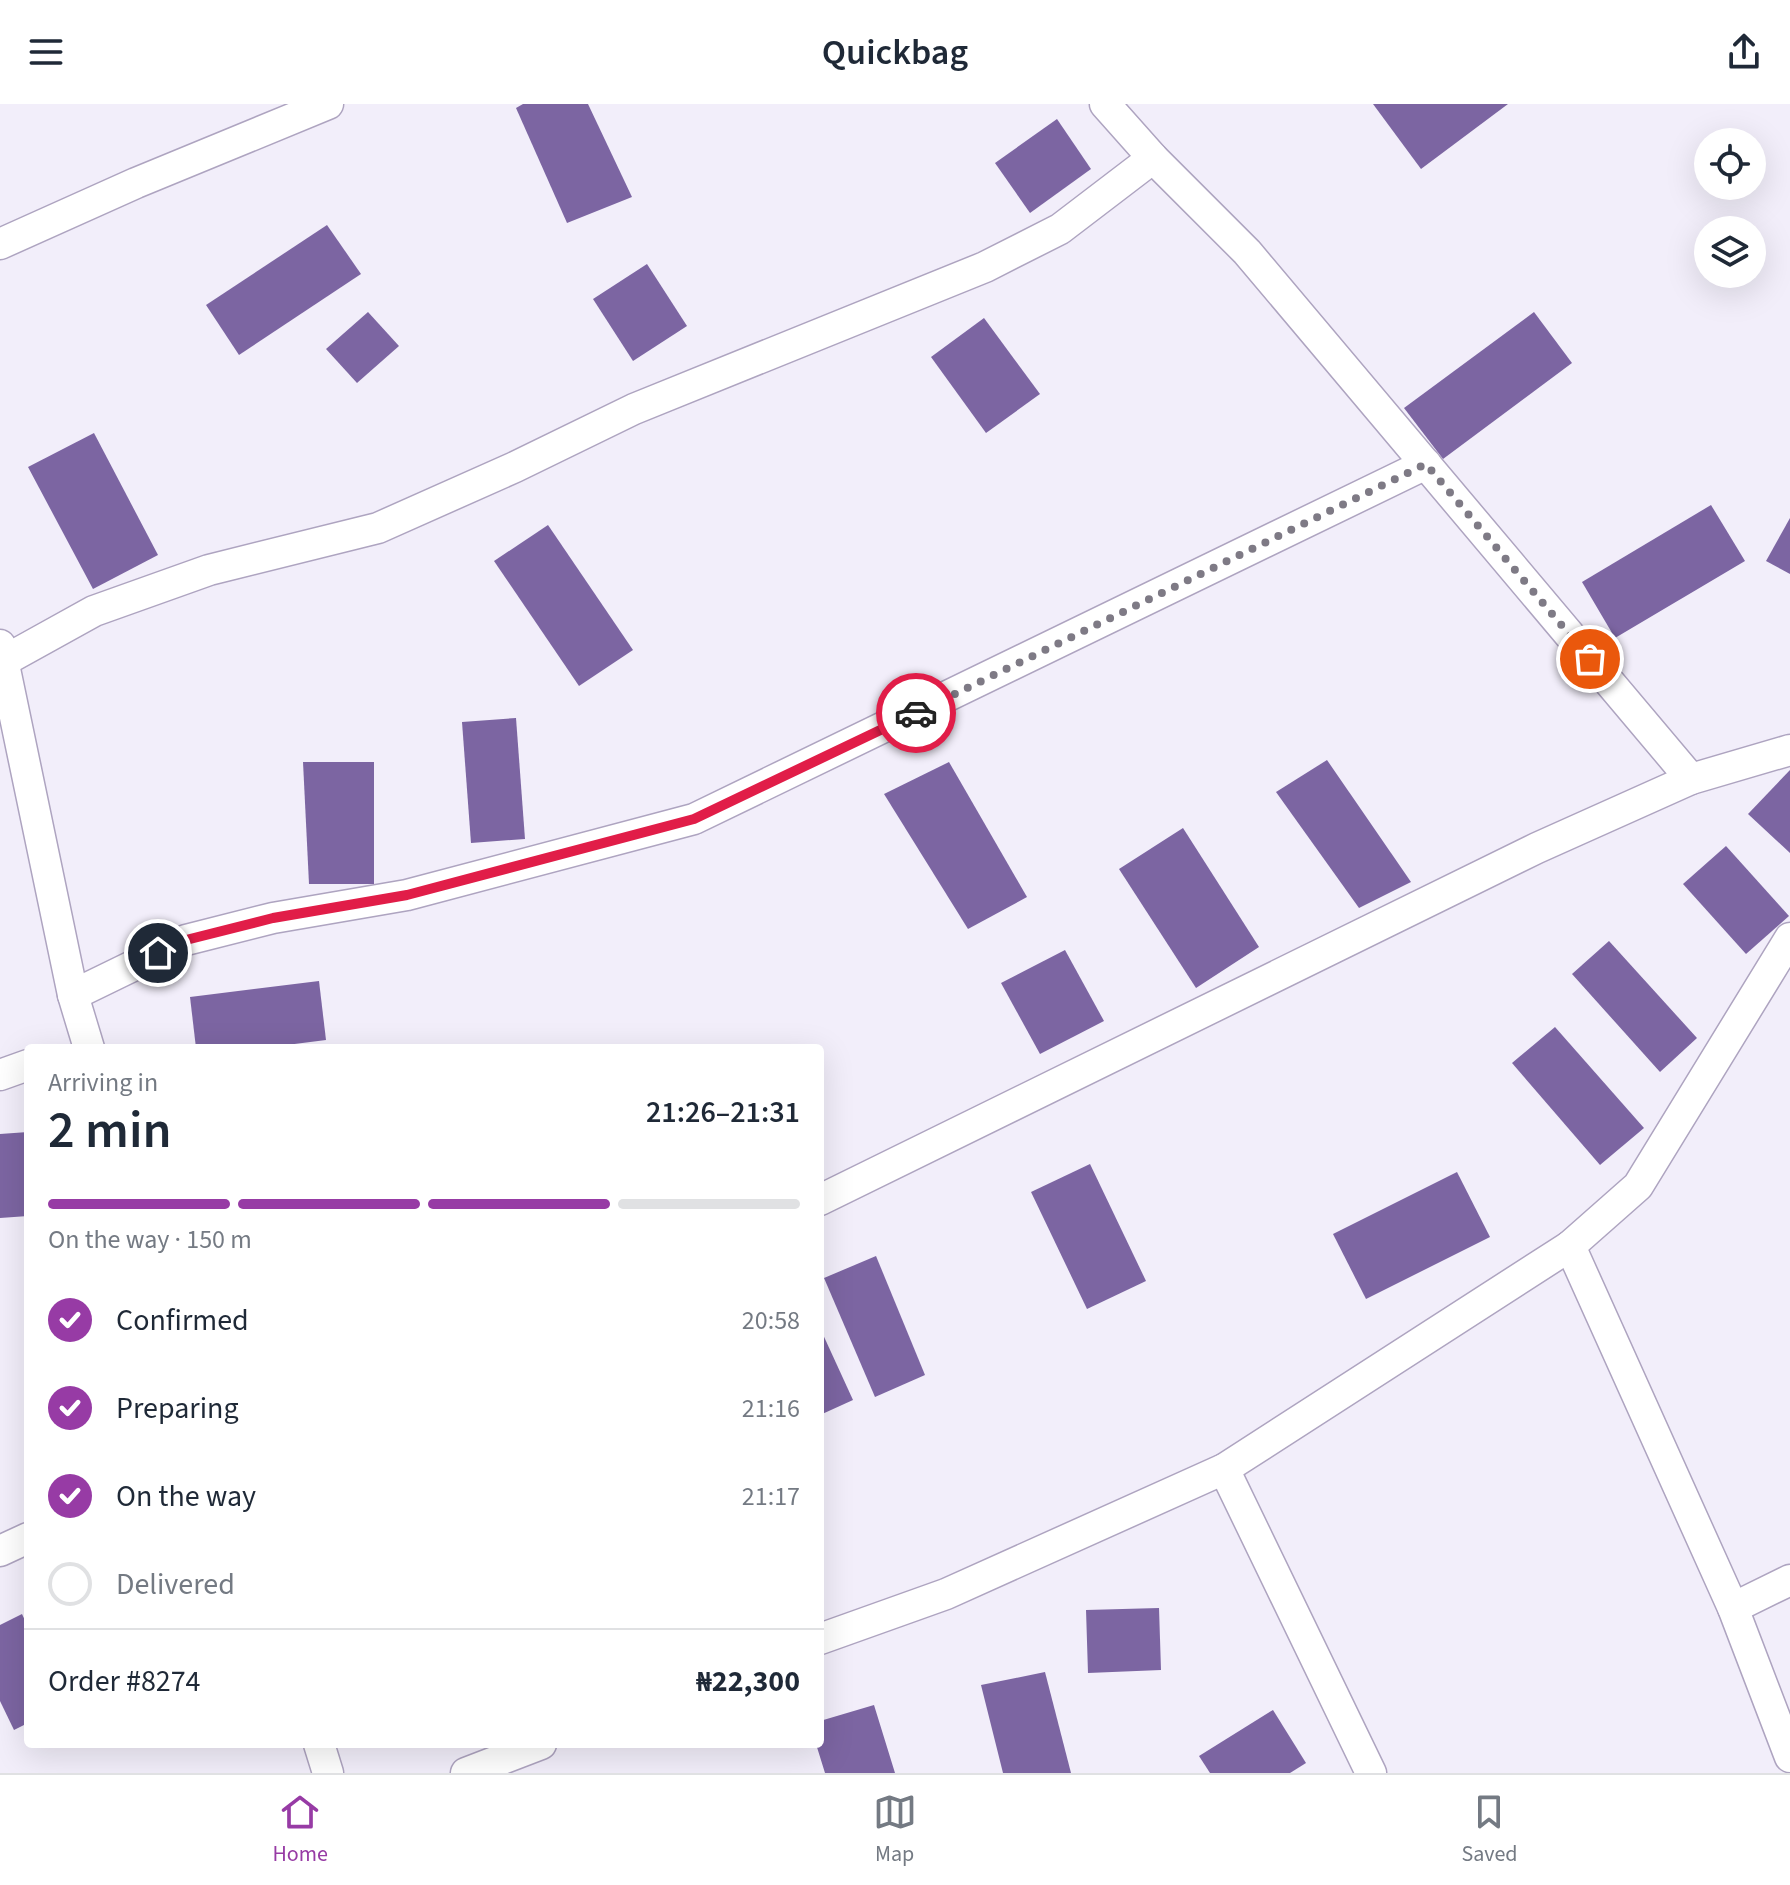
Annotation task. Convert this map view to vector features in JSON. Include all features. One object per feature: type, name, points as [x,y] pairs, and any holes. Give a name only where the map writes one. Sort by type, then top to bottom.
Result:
[{"type":"street","points":[[0,244],[136,183],[328,104]]},
{"type":"street","points":[[1118,108],[1153,158],[1247,252],[1691,779]]},
{"type":"street","points":[[88,1044],[73,995],[1,657],[94,611],[209,570],[378,528],[515,467],[634,409],[985,267],[1060,229],[1153,158]]},
{"type":"street","points":[[73,995],[186,940],[273,918],[407,895],[694,819],[1426,464]]},
{"type":"street","points":[[824,1198],[1537,848],[1691,779],[1790,750]]},
{"type":"street","points":[[824,1638],[946,1594],[1224,1469],[1570,1246],[1638,1186],[1790,938]]},
{"type":"street","points":[[0,1075],[24,1066]]},
{"type":"street","points":[[1570,1246],[1733,1608],[1790,1757]]},
{"type":"street","points":[[1224,1469],[1371,1773]]},
{"type":"street","points":[[0,1551],[24,1540]]},
{"type":"street","points":[[1733,1608],[1790,1580]]},
{"type":"street","points":[[320,1748],[328,1773]]},
{"type":"street","points":[[466,1773],[531,1748]]},
{"type":"building","points":[[523,104],[588,104],[632,197],[567,223],[516,108]]},
{"type":"building","points":[[1373,104],[1508,104],[1421,169]]},
{"type":"building","points":[[1057,119],[1091,169],[1030,213],[995,163]]},
{"type":"building","points":[[327,225],[361,274],[239,355],[206,305]]},
{"type":"building","points":[[647,264],[687,326],[633,361],[593,299]]},
{"type":"building","points":[[368,312],[399,346],[357,383],[326,349]]},
{"type":"building","points":[[1534,312],[1572,363],[1443,459],[1404,408]]},
{"type":"building","points":[[984,318],[1040,394],[986,433],[931,357]]},
{"type":"building","points":[[94,433],[158,555],[93,589],[28,467]]},
{"type":"building","points":[[1711,505],[1745,561],[1615,638],[1582,582]]},
{"type":"building","points":[[1790,518],[1790,574],[1766,561]]},
{"type":"building","points":[[548,525],[633,650],[579,686],[494,561]]},
{"type":"building","points":[[516,718],[525,839],[471,843],[462,722]]},
{"type":"building","points":[[1327,760],[1411,882],[1359,908],[1276,792]]},
{"type":"building","points":[[303,762],[374,762],[374,884],[309,884]]},
{"type":"building","points":[[949,762],[1027,897],[968,929],[884,794]]},
{"type":"building","points":[[1790,770],[1790,853],[1748,814]]},
{"type":"building","points":[[1183,828],[1259,947],[1196,988],[1119,869]]},
{"type":"building","points":[[1726,846],[1789,916],[1746,954],[1683,884]]},
{"type":"building","points":[[1609,941],[1697,1038],[1660,1072],[1572,974]]},
{"type":"building","points":[[1065,950],[1104,1021],[1040,1054],[1001,983]]},
{"type":"building","points":[[319,981],[326,1040],[294,1044],[196,1044],[190,997]]},
{"type":"building","points":[[1555,1027],[1644,1128],[1600,1165],[1512,1063]]},
{"type":"building","points":[[24,1132],[24,1216],[0,1218],[0,1134]]},
{"type":"building","points":[[1090,1164],[1146,1281],[1087,1309],[1031,1192]]},
{"type":"building","points":[[1457,1172],[1490,1237],[1366,1299],[1333,1234]]},
{"type":"building","points":[[876,1256],[925,1375],[875,1397],[824,1278]]},
{"type":"building","points":[[824,1337],[853,1400],[824,1413]]},
{"type":"building","points":[[1159,1608],[1161,1670],[1088,1673],[1086,1610]]},
{"type":"building","points":[[22,1614],[24,1618],[24,1725],[14,1730],[0,1701],[0,1625]]},
{"type":"building","points":[[1045,1672],[1071,1773],[1003,1773],[981,1685]]},
{"type":"building","points":[[874,1705],[895,1773],[825,1773],[817,1748],[824,1748],[824,1720]]},
{"type":"building","points":[[1273,1710],[1306,1763],[1290,1773],[1210,1773],[1199,1756]]},
{"type":"way so far","points":[[916,713],[1426,464],[1590,659]]},
{"type":"route","points":[[158,953],[186,940],[273,918],[407,895],[694,819],[916,713]]}]
